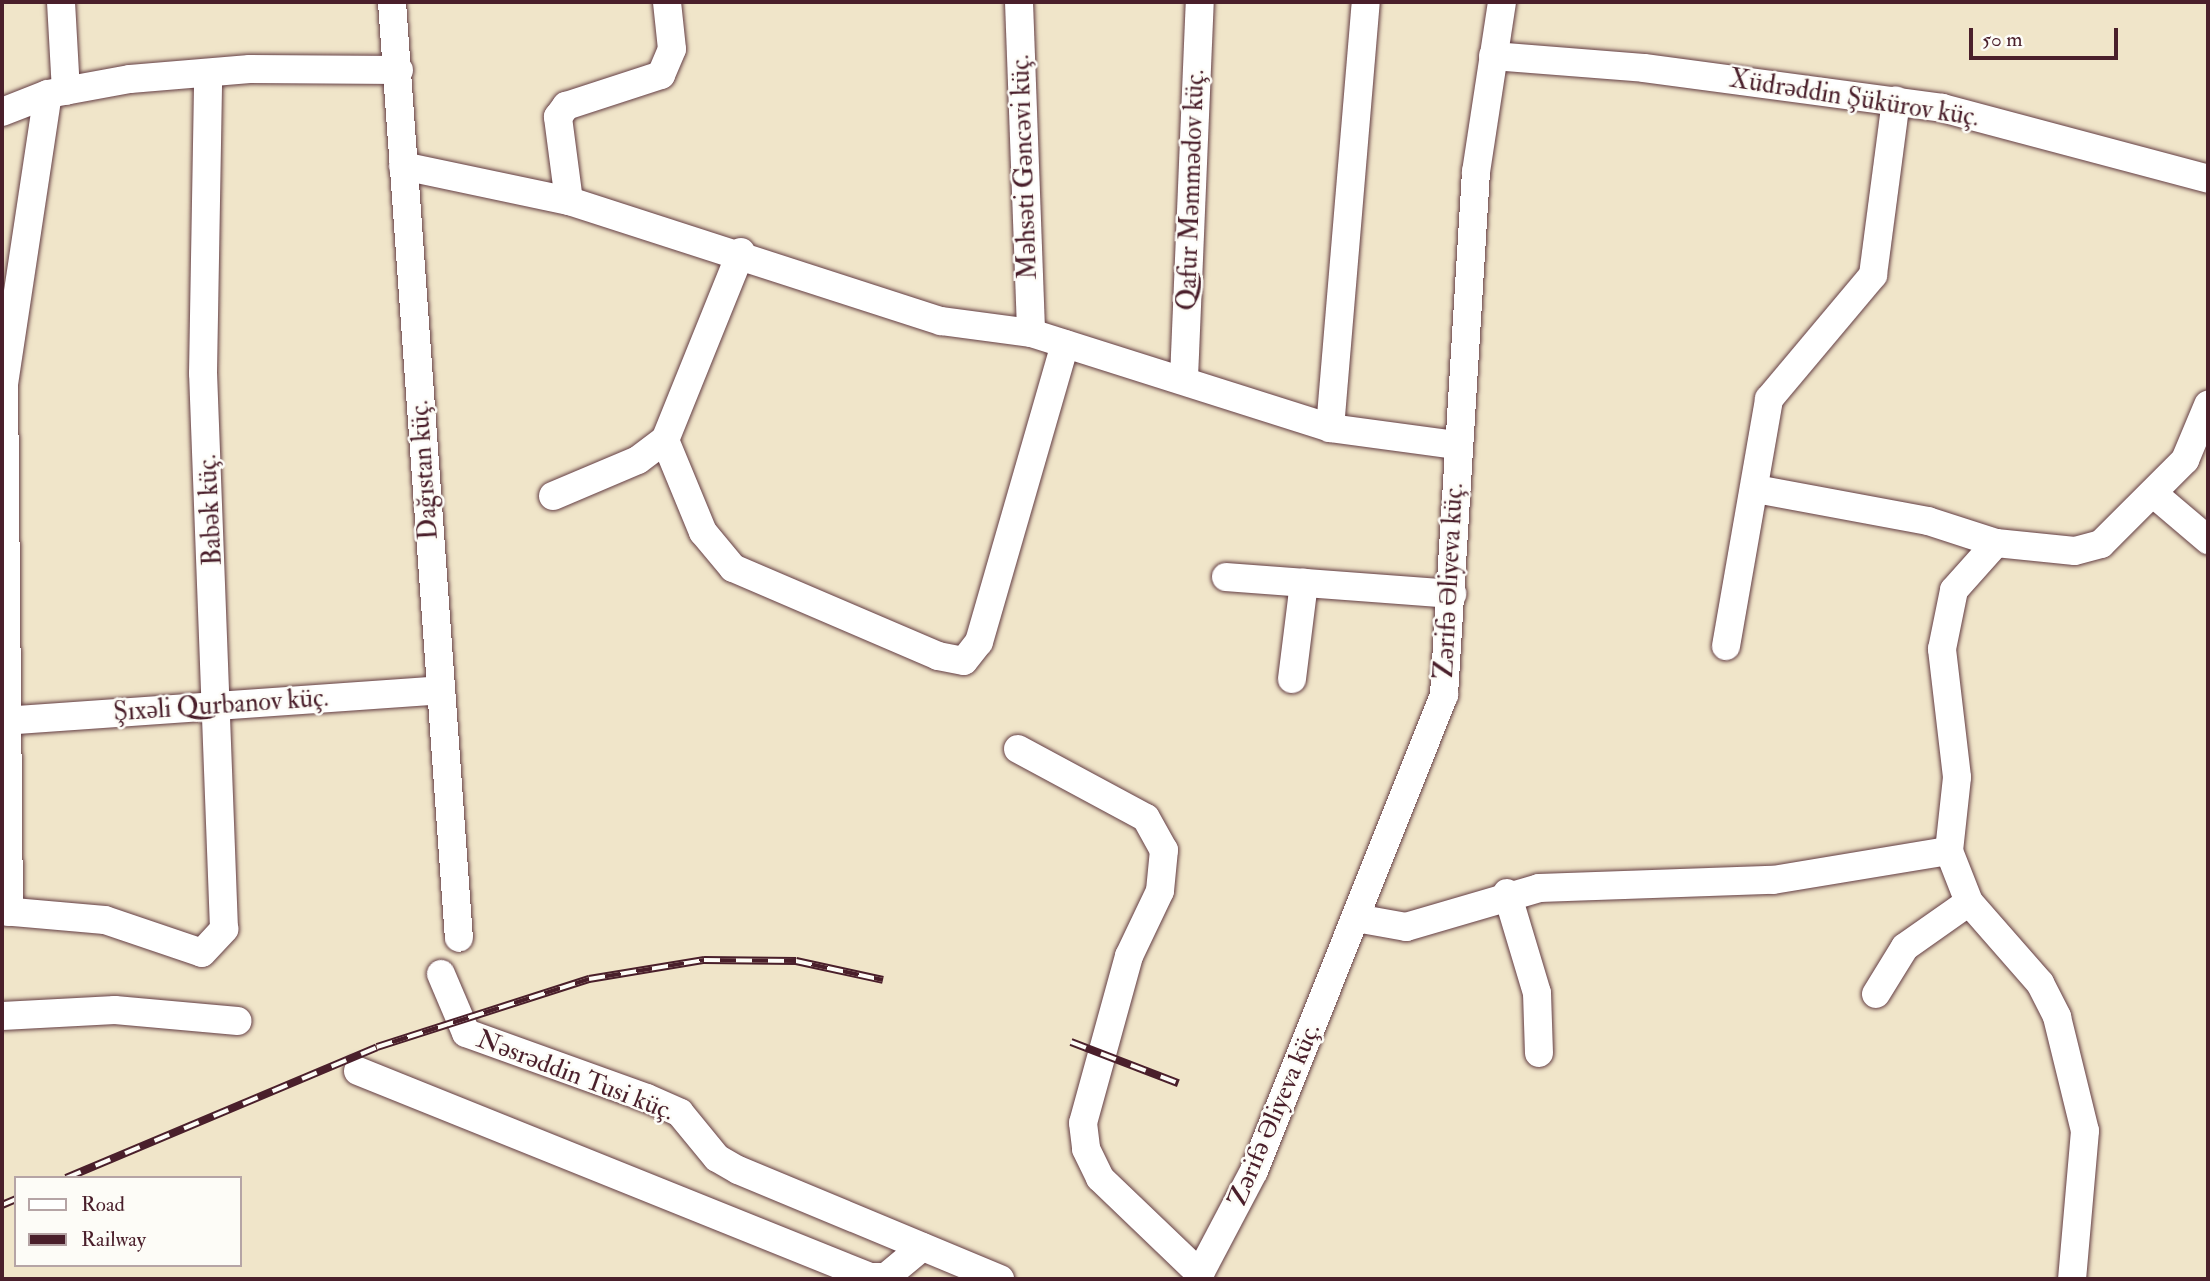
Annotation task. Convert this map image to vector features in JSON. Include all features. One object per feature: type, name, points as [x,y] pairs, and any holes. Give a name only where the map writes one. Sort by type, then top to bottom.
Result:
[{"type":"street","points":[[5,912],[3,384],[57,93],[61,2]]},
{"type":"street","name":"Dağıstan küç.","points":[[392,2],[459,938]]},
{"type":"street","points":[[569,201],[558,117],[566,106],[661,75],[672,49],[667,2]]},
{"type":"street","name":"Məhsəti Gəncəvi küç.","points":[[1019,2],[1031,333]]},
{"type":"street","name":"Qafur Məmmədov küç.","points":[[1184,378],[1200,2]]},
{"type":"street","points":[[1330,428],[1366,2]]},
{"type":"street","name":"Zərifə Əliyeva küç.","points":[[1198,1277],[1254,1171],[1433,731],[1450,652],[1456,445],[1476,173],[1502,2]]},
{"type":"street","name":"Xüdrəddin Şükürov küç.","points":[[1493,56],[1896,101],[2208,179]]},
{"type":"street","points":[[2,113],[57,93],[208,73],[398,70]]},
{"type":"street","name":"Babək küç.","points":[[5,912],[106,920],[202,953],[217,944],[226,901],[220,707],[203,373],[208,73]]},
{"type":"street","points":[[1726,646],[1756,489],[1769,399],[1873,275],[1896,101]]},
{"type":"street","points":[[402,166],[569,201],[741,252],[941,321],[1031,333],[1184,378],[1330,428],[1456,445]]},
{"type":"street","points":[[553,496],[638,460],[665,440],[741,252]]},
{"type":"street","points":[[665,440],[703,532],[733,568],[964,661],[979,642],[1065,344]]},
{"type":"street","points":[[1756,489],[1928,521],[1996,543],[2075,551],[2101,544],[2155,495],[2185,460],[2208,405]]},
{"type":"street","points":[[2155,495],[2208,540]]},
{"type":"street","points":[[1996,543],[1954,590],[1942,624],[1957,777],[1949,851],[1969,902],[2040,983],[2057,1017],[2085,1131],[2072,1279]]},
{"type":"street","points":[[1226,577],[1452,594]]},
{"type":"street","points":[[1292,679],[1304,583]]},
{"type":"street","name":"Şıxəli Qurbanov küç.","points":[[4,720],[441,690]]},
{"type":"street","points":[[1018,749],[1146,818],[1164,850],[1160,891],[1129,956],[1083,1123],[1086,1149],[1100,1178],[1198,1277]]},
{"type":"street","points":[[1356,918],[1406,927],[1507,893],[1773,880],[1884,867],[1949,851]]},
{"type":"street","points":[[1507,893],[1537,993],[1539,1053]]},
{"type":"street","points":[[1876,994],[1905,947],[1969,902]]},
{"type":"street","name":"Nəsrəddin Tusi küç.","points":[[441,974],[466,1033],[647,1098],[680,1113],[717,1158],[738,1171],[1000,1279]]},
{"type":"street","points":[[2,1016],[115,1010],[238,1021]]},
{"type":"street","points":[[358,1071],[870,1278],[886,1277],[922,1247]]},
{"type":"railway","points":[[71,1176],[377,1047],[589,979],[704,960],[796,961],[883,980]]},
{"type":"railway","points":[[1071,1042],[1178,1083]]},
{"type":"railway","points":[[2,1205],[14,1200]]}]
